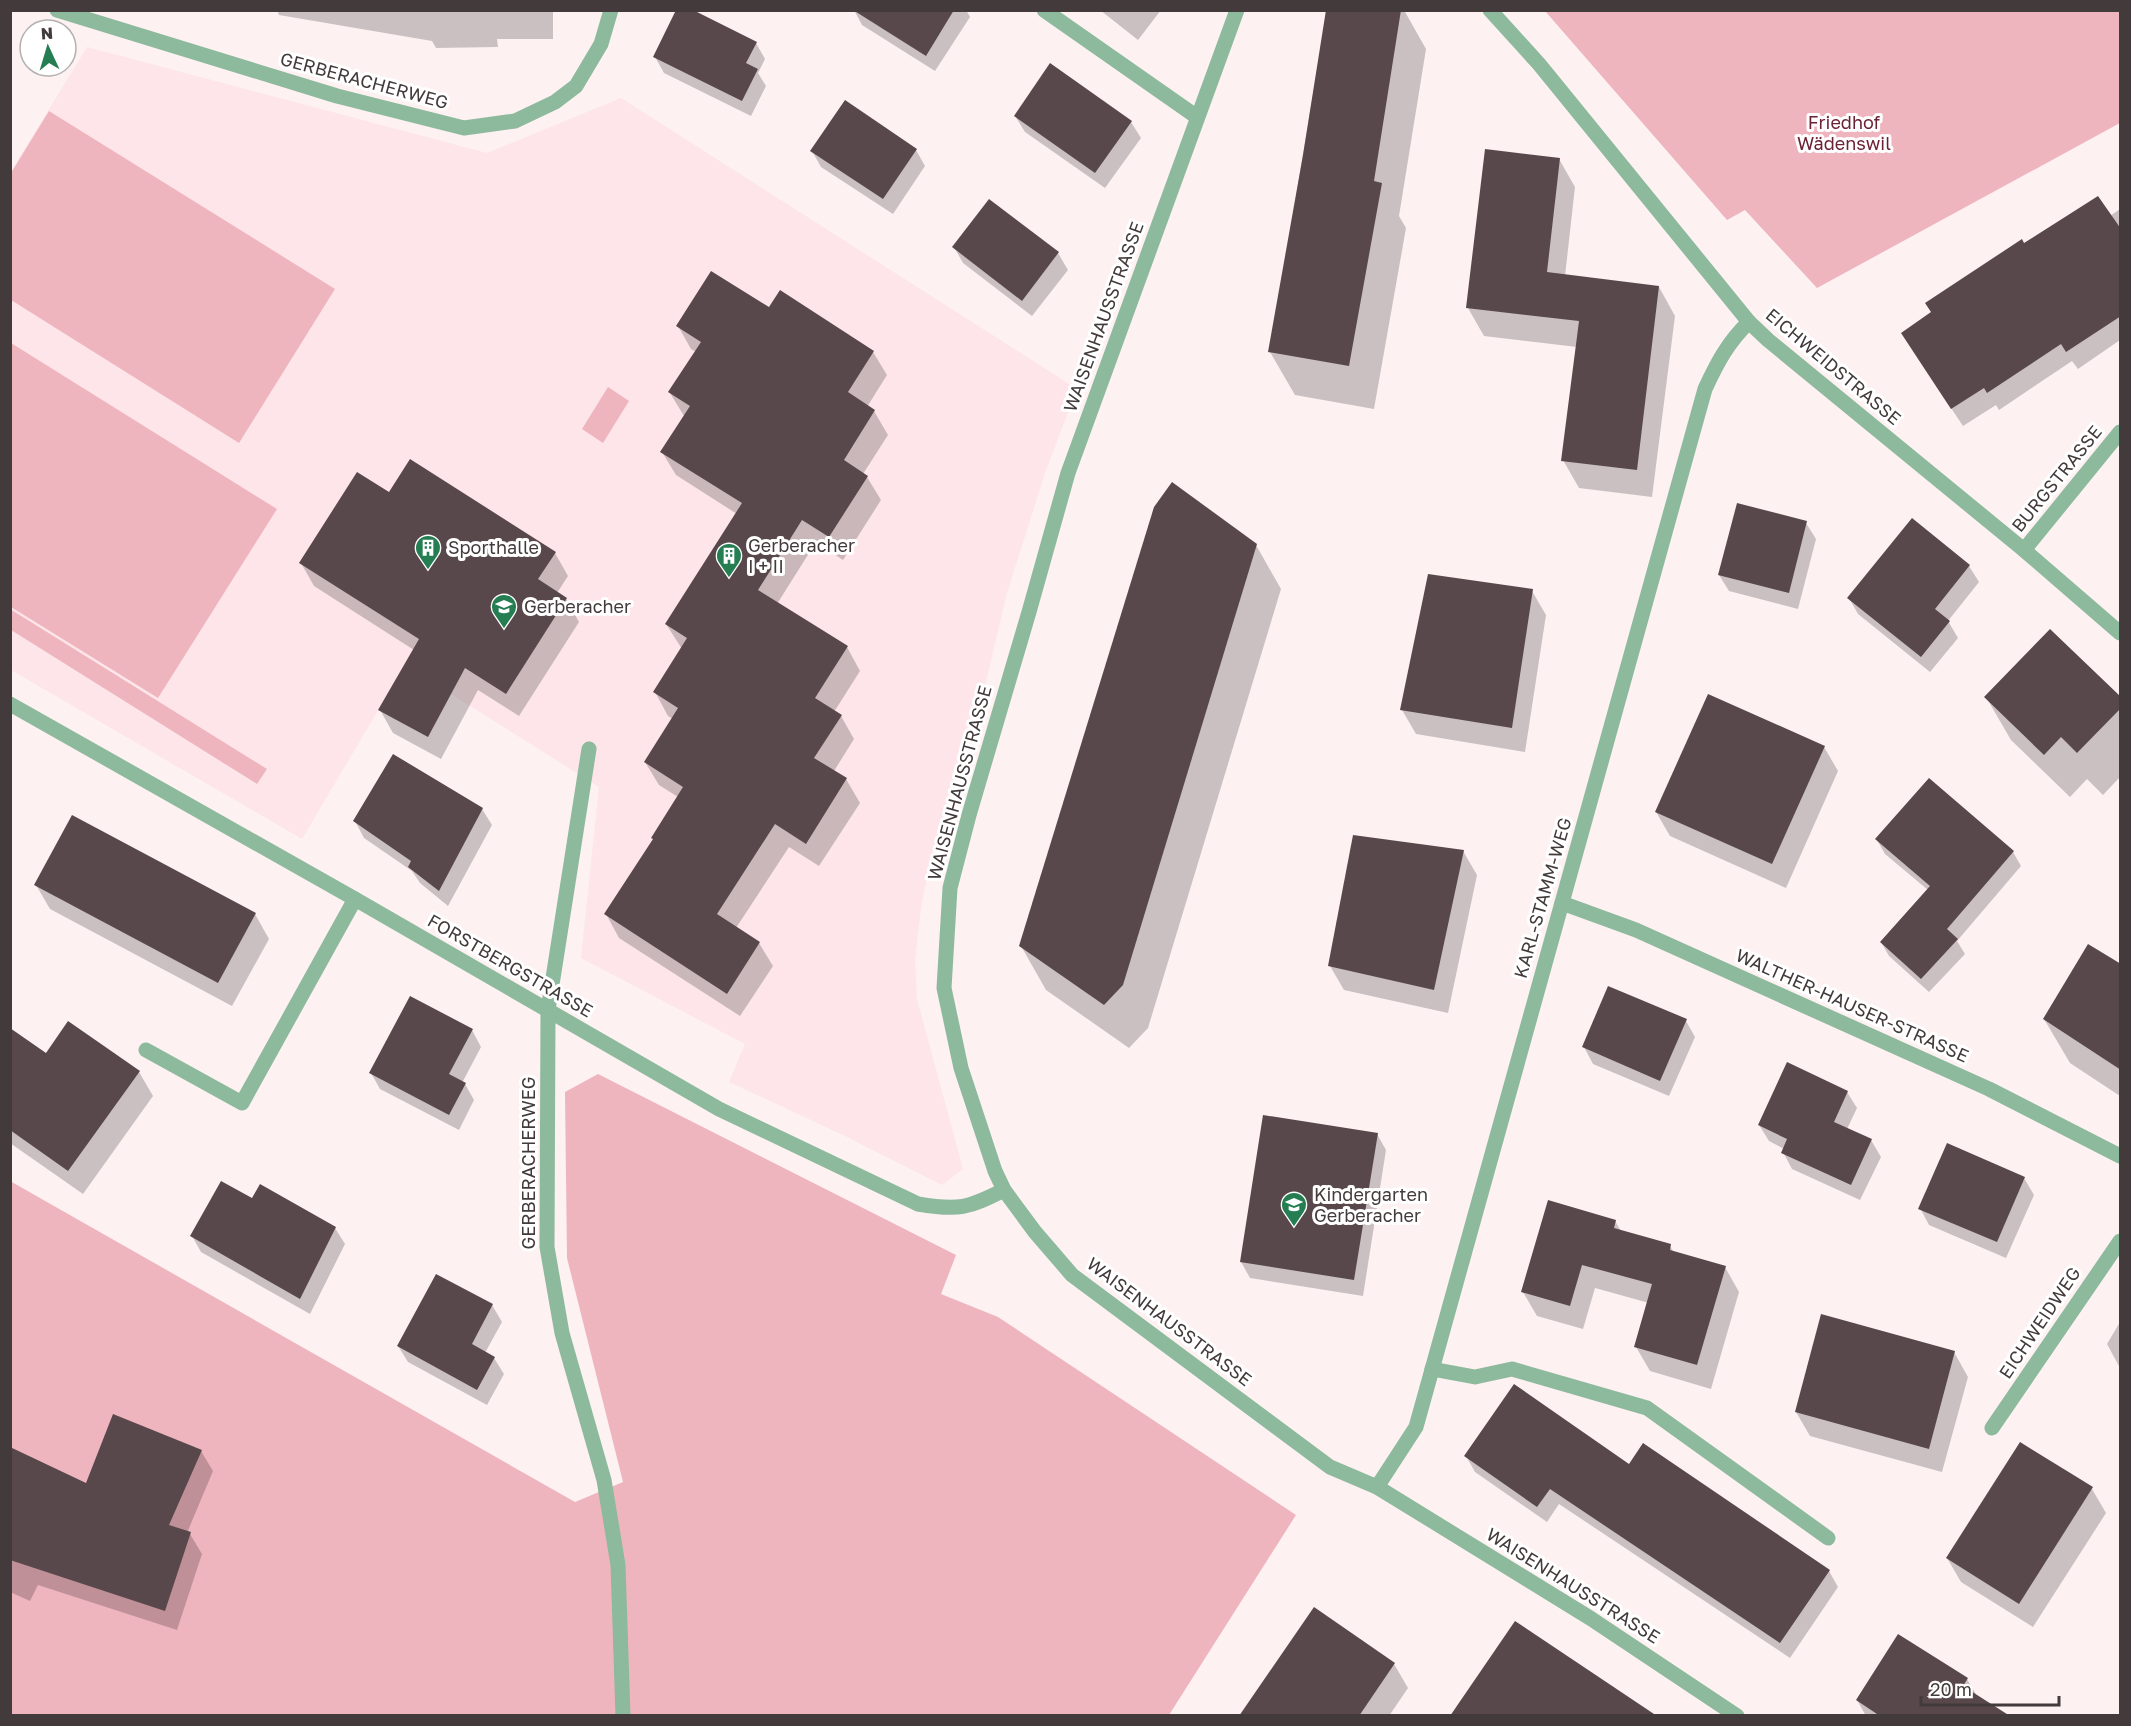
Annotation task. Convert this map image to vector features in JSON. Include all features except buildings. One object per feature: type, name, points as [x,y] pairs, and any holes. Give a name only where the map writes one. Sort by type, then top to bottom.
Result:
[{"type":"street","name":"GERBERACHERWEG","points":[[57,10],[337,96],[464,128],[515,121],[555,102],[576,86],[601,44],[611,10]]},
{"type":"street","points":[[1044,10],[1197,117]]},
{"type":"street","name":"WAISENHAUSSTRASSE","points":[[1237,10],[1068,473],[969,815],[950,888],[944,988],[961,1068],[995,1171],[1004,1190],[1035,1232],[1072,1275],[1330,1467],[1377,1487],[1590,1618],[1737,1716]]},
{"type":"street","name":"EICHWEIDSTRASSE","points":[[1490,10],[1539,64],[1749,322],[1777,348],[2024,550],[2121,633]]},
{"type":"street","name":"KARL-STAMM-WEG","points":[[1377,1487],[1416,1428],[1705,389],[1733,337],[1749,322]]},
{"type":"street","name":"BURGSTRASSE","points":[[2024,550],[2121,432]]},
{"type":"street","name":"FORSTBERGSTRASSE","points":[[10,704],[356,898],[719,1109],[918,1204],[948,1209],[976,1204],[1004,1190]]},
{"type":"street","name":"GERBERACHERWEG","points":[[589,749],[548,1010],[547,1247],[561,1333],[604,1480],[618,1565],[623,1716]]},
{"type":"street","points":[[146,1050],[242,1103],[356,898]]},
{"type":"street","name":"WALTHER-HAUSER-STRASSE","points":[[1562,903],[1636,930],[1989,1089],[2121,1156]]},
{"type":"street","name":"EICHWEIDWEG","points":[[1992,1428],[2121,1241]]},
{"type":"street","points":[[1432,1369],[1475,1377],[1512,1369],[1647,1408],[1827,1538]]},
{"type":"shaded area","name":"Gerberacher","points":[[87,47],[487,153],[621,98],[1077,389],[1046,470],[1007,593],[979,711],[948,800],[929,867],[921,908],[915,960],[917,999],[963,1169],[942,1185],[843,1135],[729,1082],[745,1044],[581,958],[599,787],[451,694],[403,668],[302,839],[11,670],[10,173],[68,78],[78,78],[78,62]]},
{"type":"green space","name":"Friedhof Wädenswil","points":[[1545,11],[2120,11],[2120,123],[1817,288],[1745,210],[1727,220]]},
{"type":"green space","points":[[49,111],[335,289],[239,443],[11,300],[11,173]]},
{"type":"green space","points":[[11,343],[277,509],[158,698],[11,607]]},
{"type":"green space","points":[[608,387],[629,401],[603,443],[582,429]]},
{"type":"green space","points":[[10,609],[267,769],[257,784],[11,630]]},
{"type":"green space","points":[[598,1074],[956,1255],[941,1294],[998,1317],[1296,1515],[1169,1715],[11,1715],[10,1181],[575,1502],[623,1482],[567,1258],[565,1092]]},
{"type":"place","name":"Sporthalle","points":[[428,571]]},
{"type":"place","name":"Gerberacher I + II","points":[[729,579]]},
{"type":"place","name":"Gerberacher","points":[[504,630]]},
{"type":"place","name":"Kindergarten Gerberacher","points":[[1294,1228]]}]
